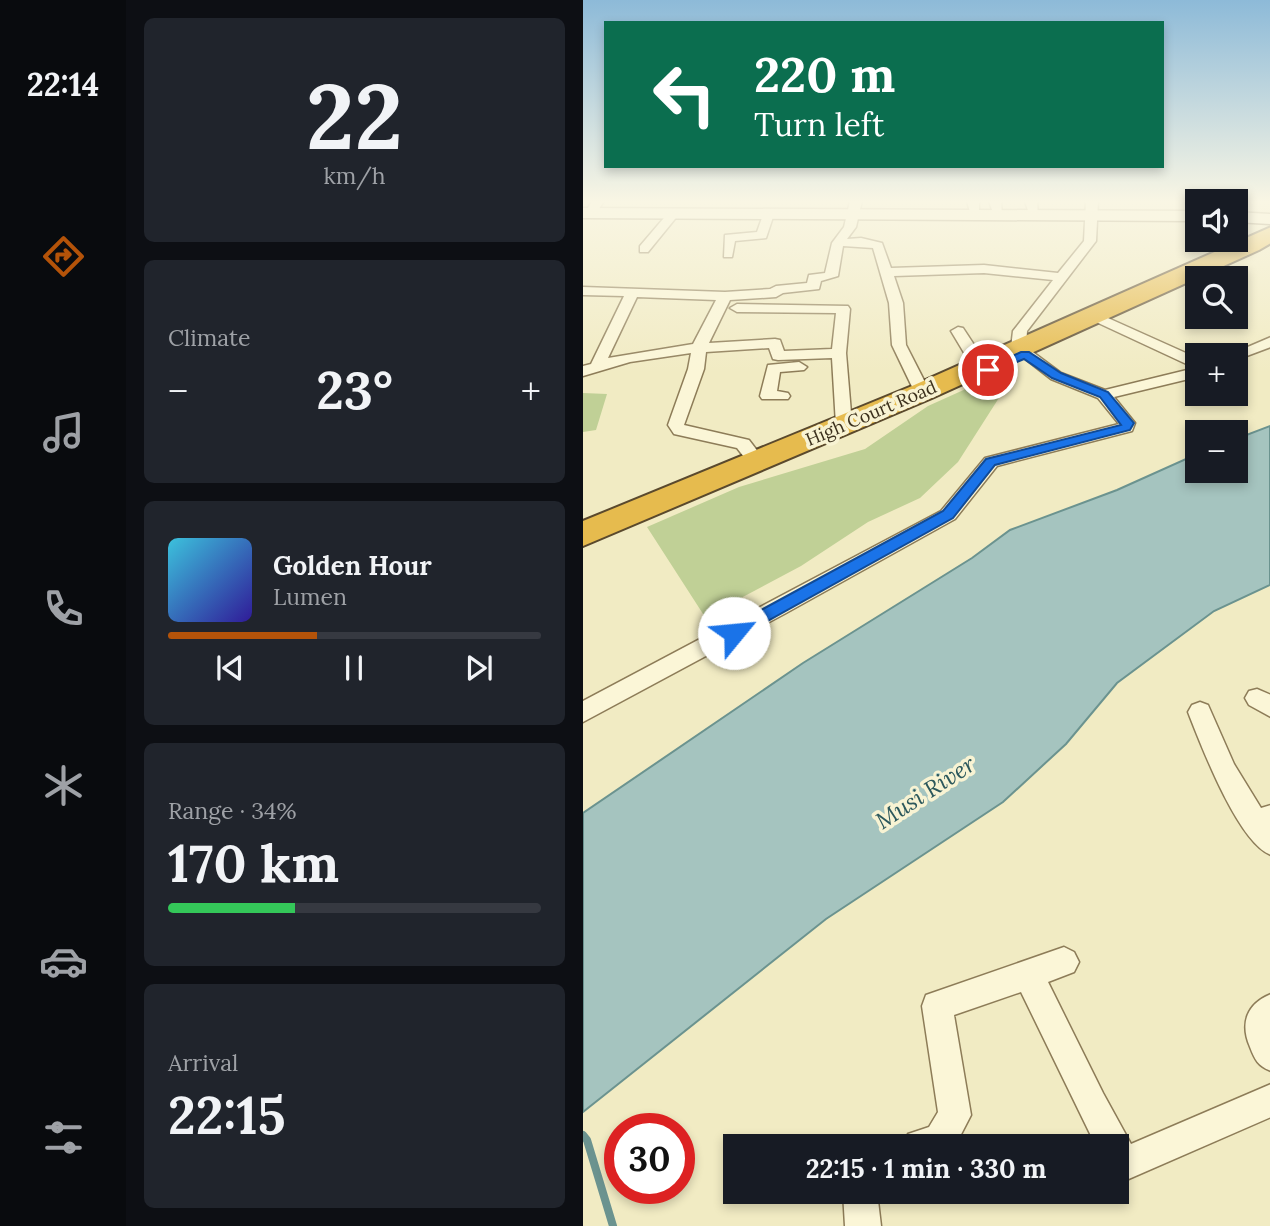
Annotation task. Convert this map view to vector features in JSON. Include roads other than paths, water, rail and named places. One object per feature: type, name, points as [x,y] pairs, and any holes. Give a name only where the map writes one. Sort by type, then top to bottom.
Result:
[{"type":"highway","name":"High Court Road","points":[[592,532],[980,366],[1022,351],[1222,258]]},
{"type":"highway","name":"High Court Road","points":[[592,532],[1237,258]]},
{"type":"street","points":[[721,303],[776,293],[776,290],[814,286],[814,278],[831,276],[835,258]]},
{"type":"street","points":[[883,258],[896,303],[899,345],[922,392]]},
{"type":"street","points":[[583,712],[780,608],[948,514],[991,462],[1126,427],[1127,423],[1104,395],[1056,376],[1022,351],[1020,331],[1076,258]]},
{"type":"street","points":[[888,272],[984,269],[1060,277]]},
{"type":"street","points":[[583,291],[633,291],[721,303],[843,309],[839,359],[844,425]]},
{"type":"street","points":[[590,369],[633,291]]},
{"type":"street","points":[[721,303],[699,347],[696,369],[676,425],[680,430],[743,444],[757,463]]},
{"type":"street","points":[[1099,318],[1185,358]]},
{"type":"street","points":[[958,331],[980,366]]},
{"type":"street","points":[[1248,351],[1270,341]]},
{"type":"street","points":[[590,369],[649,352],[775,343],[778,356],[839,359]]},
{"type":"street","points":[[782,396],[768,396],[773,368],[839,359]]},
{"type":"street","points":[[1104,395],[1185,375]]},
{"type":"street","points":[[1200,712],[1224,770],[1266,828]]},
{"type":"street","points":[[943,1134],[955,1115],[937,1006],[1064,962]]},
{"type":"street","points":[[1029,975],[1107,1134]]},
{"type":"street","points":[[1270,1009],[1263,1013],[1258,1025],[1261,1040],[1270,1056]]},
{"type":"street","points":[[1129,1162],[1270,1100]]},
{"type":"street","points":[[861,1204],[863,1226]]},
{"type":"water","name":"Musi River","points":[[1270,426],[1270,585],[1214,611],[1117,683],[1066,744],[1003,802],[826,919],[583,1112],[583,813],[803,663],[972,558],[1010,530],[1117,490],[1185,459],[1185,483],[1248,483],[1248,434]]},
{"type":"waterway","points":[[583,1135],[587,1140],[613,1226]]}]
